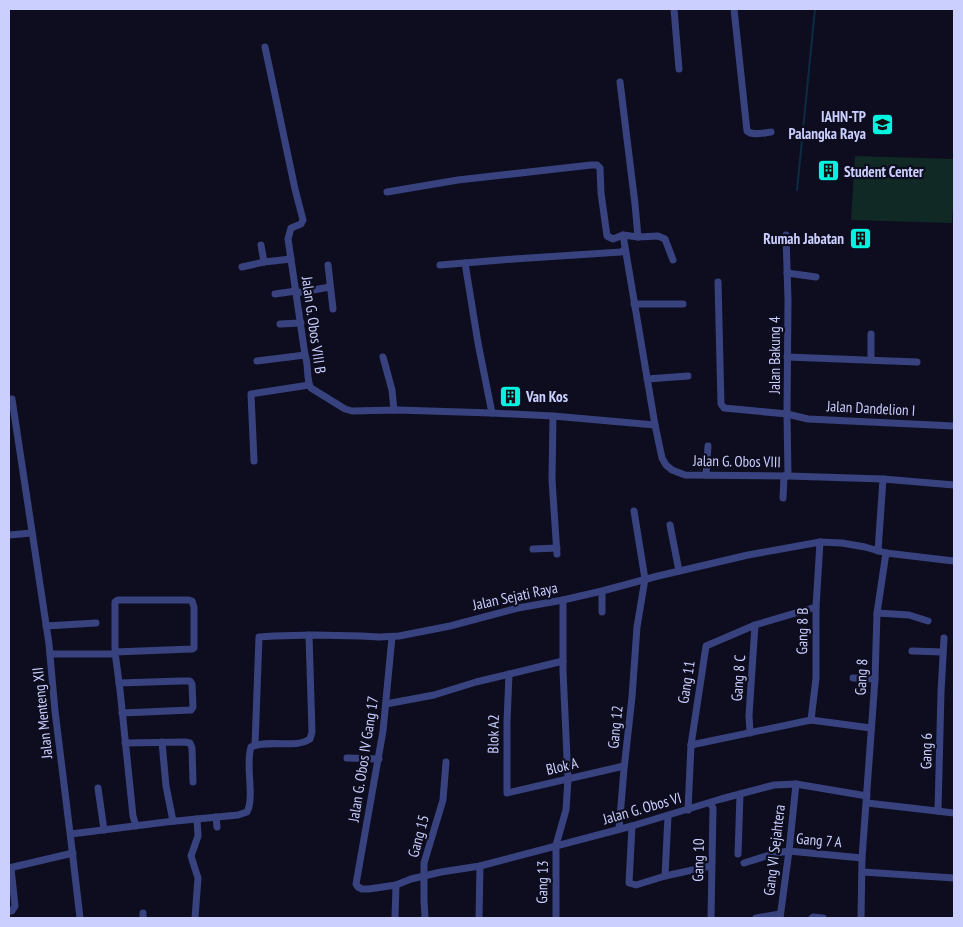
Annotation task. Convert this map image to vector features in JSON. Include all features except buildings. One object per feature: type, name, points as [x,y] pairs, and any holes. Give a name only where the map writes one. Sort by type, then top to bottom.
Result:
[{"type":"street","points":[[674,9],[679,68]]},
{"type":"street","points":[[734,9],[747,131],[753,134],[771,132]]},
{"type":"street","name":"Jalan G. Obos VIII B","points":[[265,48],[303,220],[300,224],[291,228],[288,239],[305,355],[308,363],[309,385],[316,392],[345,409],[352,410],[554,416],[655,425]]},
{"type":"street","points":[[620,82],[638,238]]},
{"type":"street","points":[[387,192],[458,180],[597,165],[600,168],[606,234],[609,238],[613,239],[623,235],[638,238],[658,236],[665,239],[673,260]]},
{"type":"street","name":"Jalan G. Obos VIII","points":[[623,235],[655,425],[662,458],[672,470],[681,474],[883,479],[954,485]]},
{"type":"street","name":"Jalan Bakung 4","points":[[783,498],[786,476],[787,414],[788,300],[786,235]]},
{"type":"street","points":[[260,245],[264,262]]},
{"type":"street","points":[[440,266],[621,252],[625,249]]},
{"type":"street","points":[[242,267],[291,259]]},
{"type":"street","points":[[464,263],[492,413]]},
{"type":"street","points":[[328,265],[333,309]]},
{"type":"street","points":[[787,273],[816,277]]},
{"type":"street","name":"Jalan Dandelion I","points":[[718,282],[722,407],[787,414],[808,419],[954,426]]},
{"type":"street","points":[[275,294],[330,287]]},
{"type":"street","points":[[634,304],[683,304]]},
{"type":"street","points":[[280,324],[301,324]]},
{"type":"street","points":[[871,334],[872,359]]},
{"type":"street","points":[[257,361],[305,355]]},
{"type":"street","points":[[383,357],[392,390],[394,410]]},
{"type":"street","points":[[787,357],[918,362]]},
{"type":"street","points":[[647,379],[688,376]]},
{"type":"street","points":[[254,461],[251,394],[309,385]]},
{"type":"street","name":"Jalan Menteng XII","points":[[12,399],[50,654],[80,918]]},
{"type":"street","points":[[533,549],[557,551],[552,480],[554,416]]},
{"type":"street","points":[[706,475],[708,446]]},
{"type":"street","name":"Gang 8","points":[[861,918],[862,858],[882,552],[883,479]]},
{"type":"street","name":"Gang 12","points":[[619,829],[637,627],[644,579],[634,511]]},
{"type":"street","points":[[670,525],[679,571]]},
{"type":"street","points":[[9,535],[32,533]]},
{"type":"street","name":"Jalan Sejati Raya","points":[[255,745],[259,637],[309,635],[392,637],[432,630],[518,608],[563,600],[748,555],[820,542],[842,543],[882,552],[954,561]]},
{"type":"street","name":"Gang 8 B","points":[[811,720],[816,678],[816,607],[820,542]]},
{"type":"street","points":[[602,591],[602,612]]},
{"type":"street","name":"Gang 13","points":[[556,918],[556,845],[566,810],[568,779],[563,662],[563,600]]},
{"type":"street","points":[[50,654],[115,653],[192,649],[194,648],[194,607],[192,601],[115,602],[115,653],[133,816],[136,826]]},
{"type":"street","name":"Gang 11","points":[[688,810],[691,745],[706,646],[755,625],[816,607]]},
{"type":"street","points":[[878,612],[909,615],[928,621]]},
{"type":"street","points":[[46,626],[96,623]]},
{"type":"street","name":"Gang 8 C","points":[[750,733],[749,715],[755,625]]},
{"type":"street","points":[[71,834],[246,813],[250,803],[249,752],[251,747],[255,745],[303,743],[310,740],[312,732],[309,635]]},
{"type":"street","name":"Jalan G. Obos IV Gang 17","points":[[356,886],[366,822],[379,759],[392,637]]},
{"type":"street","name":"Gang 6","points":[[938,811],[944,638]]},
{"type":"street","points":[[912,651],[943,652]]},
{"type":"street","points":[[386,704],[434,695],[476,682],[563,662]]},
{"type":"street","name":"Blok A2","points":[[507,793],[509,674]]},
{"type":"street","points":[[854,678],[875,680]]},
{"type":"street","points":[[119,682],[190,681],[192,684],[193,708],[191,710],[122,713]]},
{"type":"street","points":[[691,745],[811,720],[871,728]]},
{"type":"street","points":[[162,742],[166,786],[173,822]]},
{"type":"street","points":[[125,743],[190,743],[192,748],[193,782]]},
{"type":"street","points":[[347,758],[379,759]]},
{"type":"street","name":"Gang 15","points":[[425,918],[424,862],[443,800],[446,762]]},
{"type":"street","name":"Blok A","points":[[507,793],[624,766]]},
{"type":"street","name":"Jalan G. Obos VI","points":[[356,886],[364,889],[396,885],[411,879],[441,872],[480,866],[668,816],[774,784],[796,784],[867,799],[954,813]]},
{"type":"street","name":"Gang VI Sejahtera","points":[[780,916],[796,784]]},
{"type":"street","points":[[98,788],[104,830]]},
{"type":"street","points":[[738,854],[740,794]]},
{"type":"street","name":"Gang 10","points":[[710,803],[713,808],[710,918]]},
{"type":"street","points":[[665,876],[668,816]]},
{"type":"street","points":[[216,817],[217,827]]},
{"type":"street","points":[[195,918],[198,878],[192,856],[198,832],[197,819]]},
{"type":"street","points":[[632,826],[629,883],[636,885],[665,876],[711,866]]},
{"type":"street","name":"Gang 7 A","points":[[744,863],[789,851],[862,858]]},
{"type":"street","points":[[9,911],[12,911],[15,906],[10,868],[73,853]]},
{"type":"street","points":[[479,918],[480,866]]},
{"type":"street","points":[[862,872],[954,878]]},
{"type":"street","points":[[395,918],[396,885]]},
{"type":"street","points":[[756,918],[780,916]]},
{"type":"street","points":[[812,918],[823,918]]},
{"type":"green space","points":[[855,156],[954,159],[952,223],[851,220]]},
{"type":"waterway","points":[[797,190],[815,9]]},
{"type":"place","name":"IAHN-TP Palangka Raya","points":[[882,125]]},
{"type":"place","name":"Student Center","points":[[828,171]]},
{"type":"place","name":"Rumah Jabatan","points":[[860,238]]},
{"type":"place","name":"Van Kos","points":[[510,396]]}]
